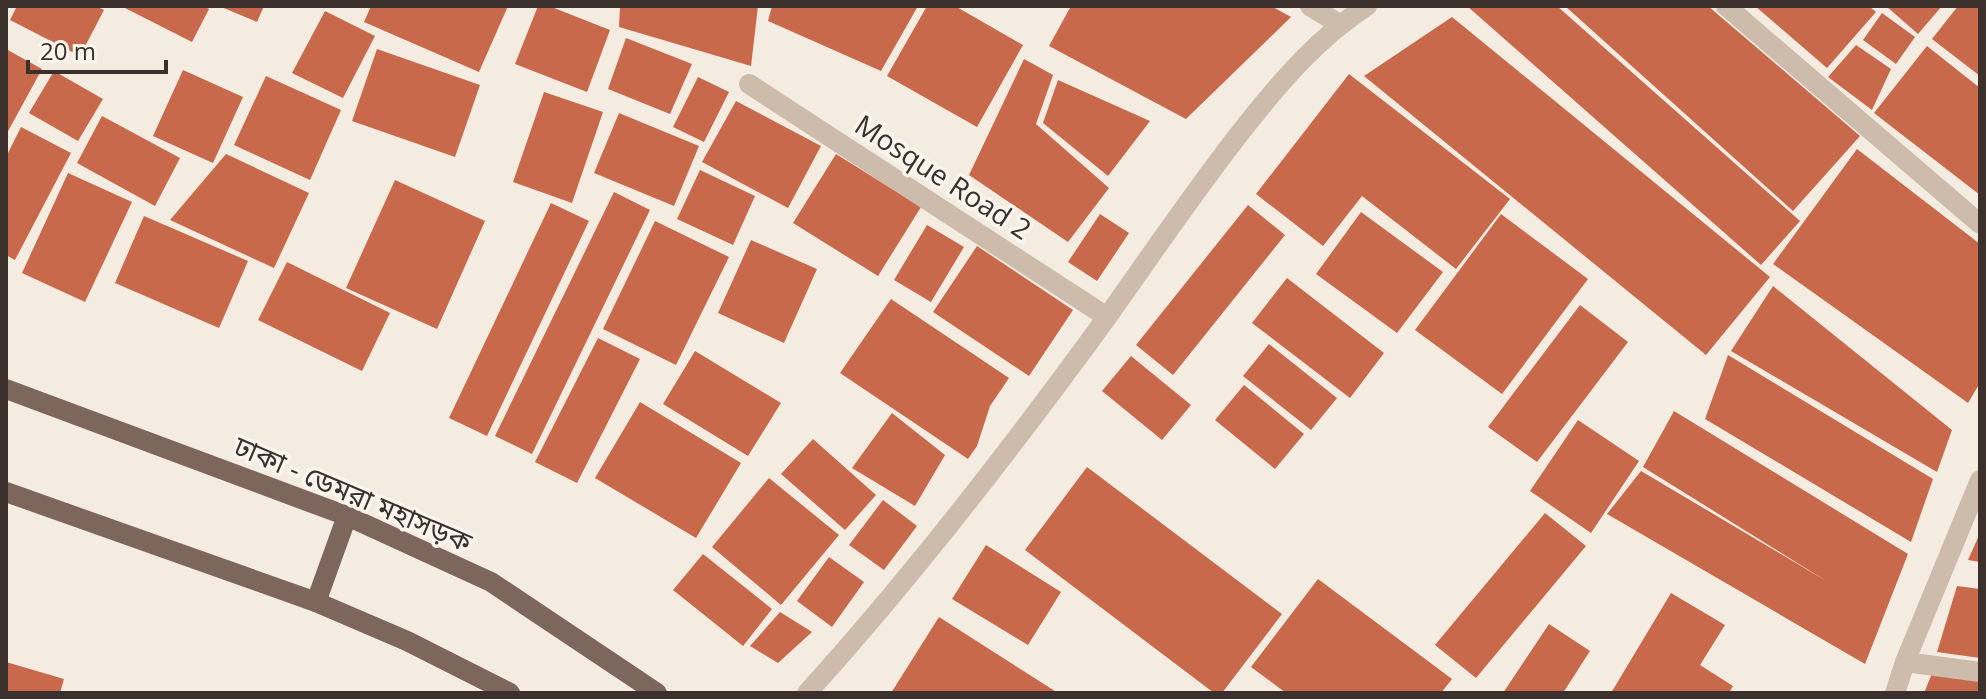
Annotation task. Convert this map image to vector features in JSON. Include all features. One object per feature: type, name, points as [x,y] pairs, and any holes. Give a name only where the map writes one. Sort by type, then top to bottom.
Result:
[{"type":"main road","name":"ঢাকা - ডেমরা মহাসড়ক","points":[[6,389],[347,516],[491,582],[657,693]]},
{"type":"main road","points":[[6,492],[316,602],[407,641],[510,693]]},
{"type":"main road","points":[[316,602],[347,516]]},
{"type":"street","points":[[1310,6],[1339,24]]},
{"type":"street","points":[[807,693],[882,610],[1039,409],[1210,171],[1292,68],[1339,24],[1367,6]]},
{"type":"street","points":[[1726,6],[1980,224]]},
{"type":"street","name":"Mosque Road 2","points":[[749,84],[1107,317]]},
{"type":"street","points":[[1895,693],[1980,480]]},
{"type":"street","points":[[1905,662],[1980,672]]},
{"type":"building","points":[[17,6],[96,6],[104,10],[80,56],[10,20]]},
{"type":"building","points":[[121,6],[204,6],[209,9],[192,42]]},
{"type":"building","points":[[219,6],[264,6],[257,22]]},
{"type":"building","points":[[371,6],[508,6],[479,72],[364,22]]},
{"type":"building","points":[[538,6],[549,6],[610,30],[587,92],[515,64]]},
{"type":"building","points":[[620,6],[758,6],[751,66],[619,27]]},
{"type":"building","points":[[772,6],[918,6],[881,71],[768,21]]},
{"type":"building","points":[[927,6],[955,6],[1023,45],[977,127],[887,76]]},
{"type":"building","points":[[1071,6],[1271,6],[1291,17],[1186,119],[1049,46]]},
{"type":"building","points":[[1467,6],[1557,6],[1800,221],[1761,265]]},
{"type":"building","points":[[1565,6],[1708,6],[1860,136],[1793,211]]},
{"type":"building","points":[[1755,6],[1869,6],[1876,12],[1827,68]]},
{"type":"building","points":[[1886,6],[1942,6],[1918,34]]},
{"type":"building","points":[[1958,6],[1980,6],[1980,76],[1932,39]]},
{"type":"building","points":[[325,11],[375,36],[343,98],[292,73]]},
{"type":"building","points":[[1882,13],[1915,37],[1896,64],[1863,40]]},
{"type":"building","points":[[1452,17],[1770,277],[1706,355],[1364,76]]},
{"type":"building","points":[[626,38],[692,64],[670,114],[608,89]]},
{"type":"building","points":[[1856,45],[1891,69],[1872,110],[1828,77]]},
{"type":"building","points":[[1927,46],[1980,88],[1980,195],[1874,113]]},
{"type":"building","points":[[6,49],[42,69],[6,135]]},
{"type":"building","points":[[377,49],[480,85],[455,157],[352,121]]},
{"type":"building","points":[[1024,59],[1053,75],[1036,124],[1109,188],[1068,242],[969,175]]},
{"type":"building","points":[[183,70],[243,97],[213,163],[153,136]]},
{"type":"building","points":[[54,71],[103,99],[78,141],[29,113]]},
{"type":"building","points":[[1349,74],[1510,199],[1456,269],[1362,196],[1323,246],[1256,194]]},
{"type":"building","points":[[266,76],[341,110],[310,180],[234,145]]},
{"type":"building","points":[[698,77],[729,92],[704,142],[673,127]]},
{"type":"building","points":[[1058,80],[1150,121],[1108,176],[1043,123]]},
{"type":"building","points":[[544,92],[603,112],[572,203],[513,182]]},
{"type":"building","points":[[736,101],[821,146],[788,208],[702,162]]},
{"type":"building","points":[[619,113],[699,146],[674,206],[594,173]]},
{"type":"building","points":[[102,116],[180,158],[155,206],[77,163]]},
{"type":"building","points":[[21,127],[71,153],[15,260],[6,255],[6,157]]},
{"type":"building","points":[[1857,149],[1980,244],[1980,383],[1968,403],[1773,264]]},
{"type":"building","points":[[226,154],[309,193],[274,268],[170,220]]},
{"type":"building","points":[[836,154],[921,207],[878,276],[793,223]]},
{"type":"building","points":[[700,170],[755,196],[733,245],[677,219]]},
{"type":"building","points":[[68,173],[132,202],[85,302],[22,273]]},
{"type":"building","points":[[395,180],[485,221],[437,329],[346,288]]},
{"type":"building","points":[[614,192],[650,210],[532,454],[495,436]]},
{"type":"building","points":[[551,203],[589,221],[487,436],[449,418]]},
{"type":"building","points":[[1248,205],[1285,235],[1173,375],[1136,345]]},
{"type":"building","points":[[1361,212],[1443,272],[1397,333],[1316,274]]},
{"type":"building","points":[[1100,214],[1129,233],[1097,281],[1068,262]]},
{"type":"building","points":[[1501,214],[1588,279],[1502,394],[1415,330]]},
{"type":"building","points":[[144,216],[248,261],[219,328],[115,283]]},
{"type":"building","points":[[655,221],[729,257],[676,365],[603,329]]},
{"type":"building","points":[[927,225],[964,247],[931,302],[894,280]]},
{"type":"building","points":[[751,240],[817,269],[784,343],[718,313]]},
{"type":"building","points":[[977,246],[1073,310],[1029,376],[933,312]]},
{"type":"building","points":[[287,262],[390,313],[362,371],[258,320]]},
{"type":"building","points":[[1287,278],[1384,353],[1350,398],[1252,323]]},
{"type":"building","points":[[1773,286],[1952,430],[1937,472],[1731,351]]},
{"type":"building","points":[[891,299],[1009,378],[990,406],[977,446],[968,459],[840,373]]},
{"type":"building","points":[[1580,305],[1628,342],[1537,462],[1488,427]]},
{"type":"building","points":[[598,338],[640,359],[577,483],[535,462]]},
{"type":"building","points":[[1269,344],[1337,398],[1311,430],[1243,376]]},
{"type":"building","points":[[695,351],[781,403],[748,456],[663,404]]},
{"type":"building","points":[[1728,355],[1933,479],[1911,542],[1705,419]]},
{"type":"building","points":[[1131,356],[1191,405],[1162,440],[1102,391]]},
{"type":"building","points":[[1244,385],[1304,434],[1275,469],[1215,420]]},
{"type":"building","points":[[640,402],[741,463],[696,538],[595,478]]},
{"type":"building","points":[[1674,411],[1908,554],[1865,664],[1607,514],[1641,471],[1828,582],[1643,467]]},
{"type":"building","points":[[892,413],[945,455],[915,506],[852,468]]},
{"type":"building","points":[[1578,420],[1639,461],[1591,533],[1530,491]]},
{"type":"building","points":[[813,439],[876,495],[845,530],[781,474]]},
{"type":"building","points":[[1087,467],[1282,614],[1222,693],[1214,693],[1025,550]]},
{"type":"building","points":[[769,478],[839,535],[781,605],[712,547]]},
{"type":"building","points":[[883,500],[917,526],[884,570],[849,545]]},
{"type":"building","points":[[1545,513],[1586,546],[1476,678],[1435,645]]},
{"type":"building","points":[[1980,533],[1980,562],[1968,560]]},
{"type":"building","points":[[986,545],[1061,592],[1028,645],[952,599]]},
{"type":"building","points":[[703,554],[772,609],[743,646],[673,590]]},
{"type":"building","points":[[829,557],[864,582],[832,627],[797,601]]},
{"type":"building","points":[[1318,579],[1452,679],[1441,693],[1286,693],[1251,667]]},
{"type":"building","points":[[1957,586],[1980,589],[1980,658],[1937,652]]},
{"type":"building","points":[[1671,593],[1725,625],[1700,665],[1733,686],[1729,693],[1611,693]]},
{"type":"building","points":[[780,612],[812,632],[778,663],[750,646]]},
{"type":"building","points":[[939,617],[1058,693],[891,693]]},
{"type":"building","points":[[1549,624],[1590,651],[1563,693],[1503,693]]},
{"type":"building","points":[[6,662],[64,679],[60,693],[6,693]]},
{"type":"building","points":[[1933,671],[1980,678],[1980,693],[1924,693]]}]
